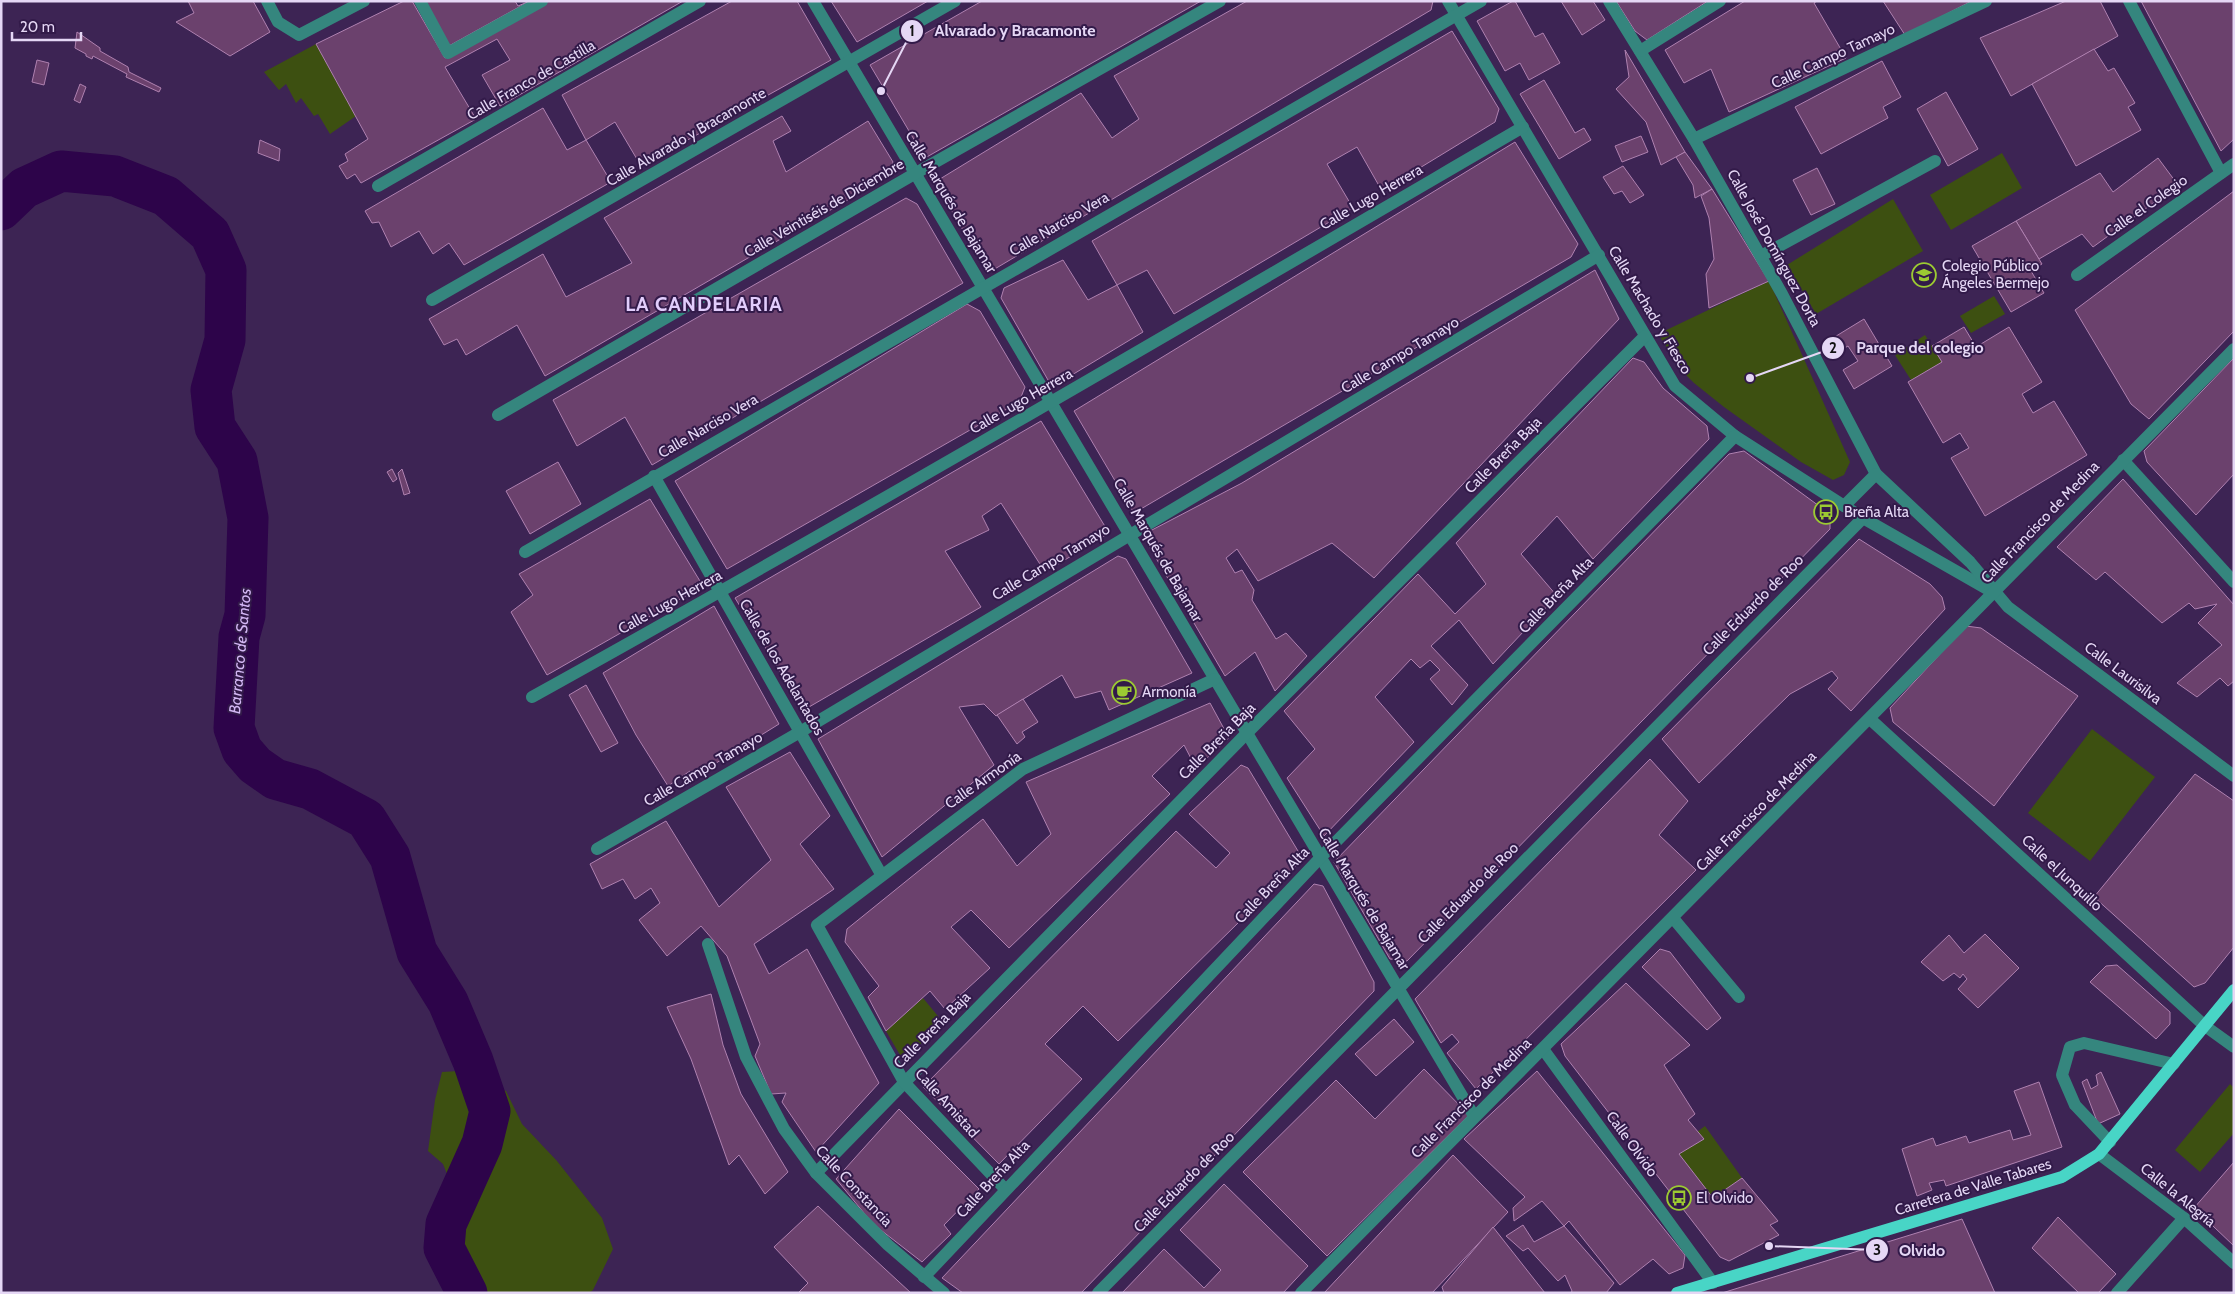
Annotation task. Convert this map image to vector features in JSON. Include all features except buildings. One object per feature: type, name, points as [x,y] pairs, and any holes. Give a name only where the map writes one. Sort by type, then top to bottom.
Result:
[{"type":"main road","name":"Carretera de Valle Tabares","points":[[1677,1293],[2062,1177],[2099,1154],[2234,990]]},
{"type":"street","points":[[267,1],[278,22],[299,35],[364,1]]},
{"type":"street","points":[[420,1],[448,53],[542,1]]},
{"type":"street","name":"Calle Franco de Castilla","points":[[378,186],[700,1]]},
{"type":"street","name":"Calle Marqués de Bajamar","points":[[813,1],[1474,1116]]},
{"type":"street","name":"Calle Alvarado y Bracamonte","points":[[432,300],[955,1]]},
{"type":"street","name":"Calle Veintiséis de Diciembre","points":[[498,415],[1220,1]]},
{"type":"street","name":"Calle Machado y Fiesco","points":[[1448,1],[1675,386],[1734,436],[1863,518],[1994,593]]},
{"type":"street","name":"Calle Narciso Vera","points":[[525,552],[1481,1]]},
{"type":"street","name":"Calle José Domínguez Dorta","points":[[1609,1],[1694,139],[1761,256],[1876,474],[1970,562],[1994,593]]},
{"type":"street","points":[[1640,51],[1720,1]]},
{"type":"street","name":"Calle Campo Tamayo","points":[[1694,139],[1986,1]]},
{"type":"street","points":[[2130,1],[2221,173]]},
{"type":"street","name":"Calle Lugo Herrera","points":[[532,697],[721,592],[1052,402],[1523,127]]},
{"type":"street","points":[[1761,256],[1935,161]]},
{"type":"street","name":"Calle el Colegio","points":[[2077,275],[2234,164]]},
{"type":"street","name":"Calle Campo Tamayo","points":[[597,849],[800,732],[1599,255]]},
{"type":"street","name":"Calle Breña Baja","points":[[816,1173],[1246,734],[1644,336]]},
{"type":"street","name":"Calle Francisco de Medina","points":[[1300,1293],[2234,350]]},
{"type":"street","name":"Calle Breña Alta","points":[[924,1277],[1005,1189],[1321,857],[1734,436]]},
{"type":"street","points":[[2123,460],[2234,582]]},
{"type":"street","points":[[1844,506],[1876,474]]},
{"type":"street","name":"Calle de los Adelantados","points":[[654,476],[881,874]]},
{"type":"street","name":"Calle Eduardo de Roo","points":[[1098,1293],[1863,518]]},
{"type":"street","name":"Calle Laurisilva","points":[[1994,593],[2008,607],[2234,776]]},
{"type":"street","name":"Calle Armonía","points":[[817,925],[881,874],[1023,769],[1215,679]]},
{"type":"street","name":"Calle el Junquillo","points":[[1870,719],[2205,1026],[2234,1047]]},
{"type":"street","points":[[1673,918],[1738,997]]},
{"type":"street","name":"Calle Amistad","points":[[817,925],[904,1082],[1005,1189]]},
{"type":"street","name":"Calle Constancia","points":[[708,944],[746,1057],[784,1129],[816,1173],[888,1245],[944,1293]]},
{"type":"street","points":[[2110,1142],[2075,1105],[2062,1074],[2070,1047],[2084,1043],[2174,1064]]},
{"type":"street","name":"Calle Olvido","points":[[1543,1049],[1712,1283]]},
{"type":"street","name":"Calle la Alegría","points":[[2099,1154],[2184,1218],[2234,1263]]},
{"type":"street","points":[[2117,1293],[2184,1218]]},
{"type":"green space","points":[[316,44],[356,116],[330,134],[318,114],[314,116],[301,98],[296,103],[286,84],[279,90],[264,72]]},
{"type":"green space","points":[[2002,153],[2022,188],[1951,230],[1930,195]]},
{"type":"green space","points":[[1893,199],[1923,251],[1816,314],[1787,265]]},
{"type":"green space","points":[[1769,281],[1850,462],[1844,475],[1833,480],[1801,462],[1694,383],[1683,372],[1658,334]]},
{"type":"green space","points":[[1994,296],[2005,314],[1971,333],[1960,316]]},
{"type":"green space","points":[[1925,335],[1942,362],[1911,380],[1895,355]]},
{"type":"green space","points":[[2092,729],[2155,777],[2090,861],[2028,813]]},
{"type":"green space","points":[[923,998],[942,1021],[912,1053],[900,1055],[886,1031]]},
{"type":"green space","points":[[459,1071],[471,1080],[506,1091],[522,1124],[557,1161],[602,1218],[613,1249],[593,1290],[589,1293],[482,1293],[466,1265],[457,1236],[462,1212],[443,1164],[428,1151],[435,1100],[442,1072]]},
{"type":"green space","points":[[2230,1084],[2234,1088],[2234,1133],[2200,1172],[2175,1150]]},
{"type":"green space","points":[[1705,1126],[1742,1178],[1713,1198],[1679,1154],[1703,1139],[1697,1132]]},
{"type":"waterway","name":"Barranco de Santos","points":[[1,210],[24,188],[61,171],[115,176],[166,196],[210,234],[226,270],[225,340],[211,390],[215,427],[237,461],[248,518],[245,615],[239,637],[234,728],[242,750],[255,765],[275,779],[310,789],[366,819],[390,857],[417,952],[448,1002],[473,1061],[490,1111],[482,1144],[446,1224],[444,1248],[467,1293]]},
{"type":"place","name":"Alvarado y Bracamonte","points":[[881,91]]},
{"type":"place","name":"Colegio Público Ángeles Bermejo","points":[[1924,275]]},
{"type":"place","name":"Parque del colegio","points":[[1750,378]]},
{"type":"place","name":"Breña Alta","points":[[1826,512]]},
{"type":"place","name":"Armonía","points":[[1124,692]]},
{"type":"place","name":"El Olvido","points":[[1679,1198]]},
{"type":"place","name":"Olvido","points":[[1769,1246]]},
{"type":"district","name":"LA CANDELARIA","points":[[704,304]]}]
